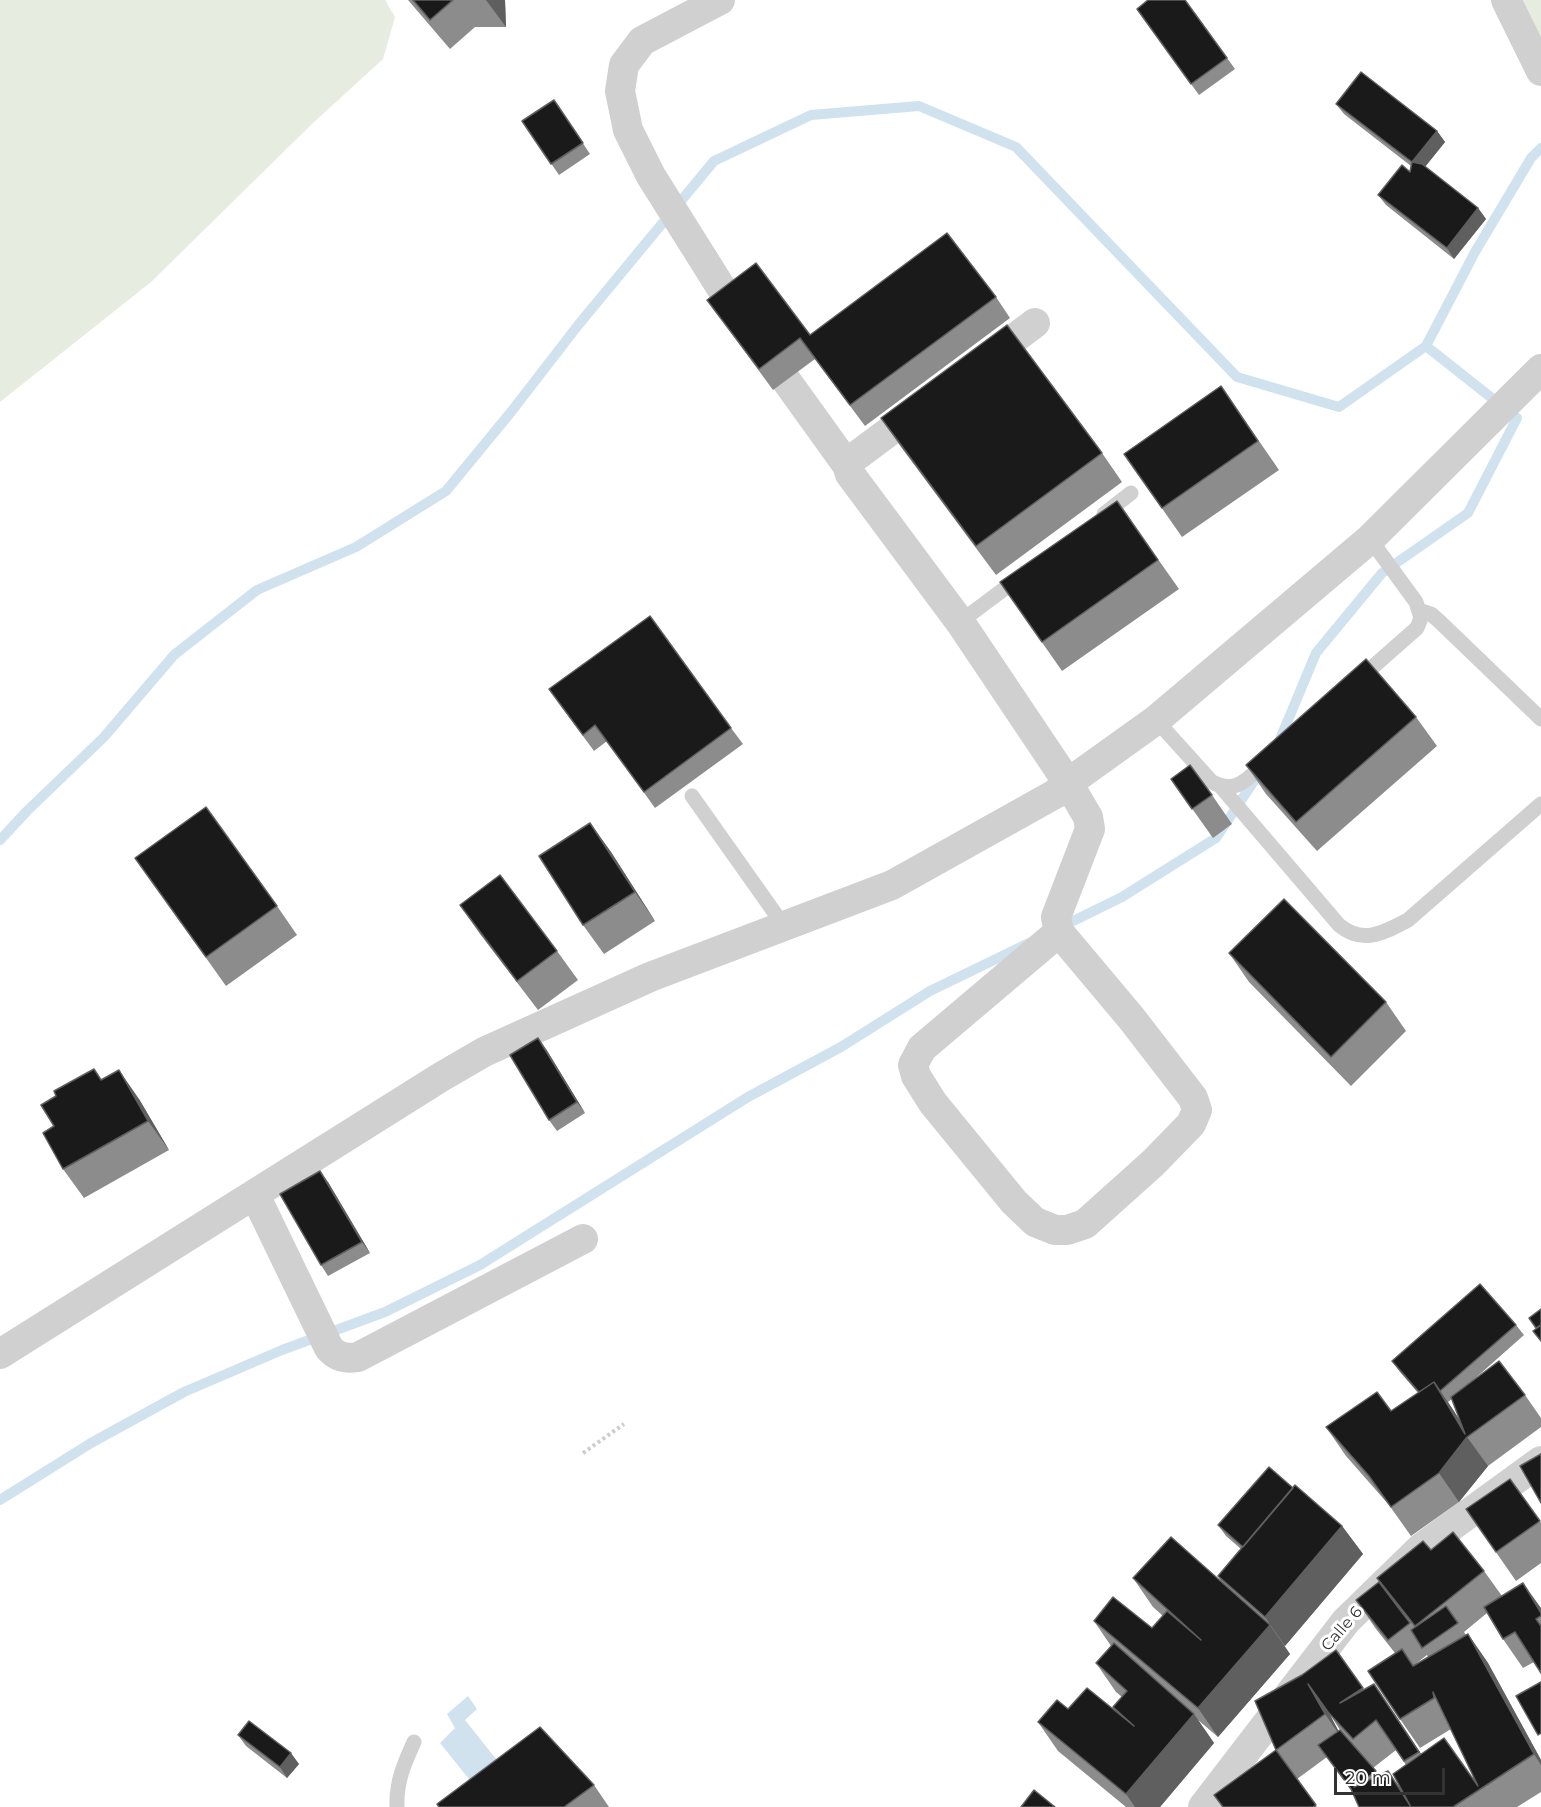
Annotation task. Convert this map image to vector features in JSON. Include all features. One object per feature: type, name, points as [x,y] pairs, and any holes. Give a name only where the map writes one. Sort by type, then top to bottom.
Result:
[{"type":"street","points":[[720,0],[642,41],[624,65],[620,92],[628,130],[651,176],[726,295],[848,465],[850,474],[960,622],[1068,783],[1088,817],[1090,829],[1056,917],[1059,932],[1132,1019],[1193,1098],[1197,1110],[1191,1124],[1153,1163],[1084,1224],[1067,1230],[1055,1230],[1035,1222],[1014,1202],[933,1103],[916,1076],[913,1065],[922,1048],[1059,932]]},
{"type":"street","points":[[1506,0],[1541,71]]},
{"type":"street","points":[[848,465],[855,457],[1035,323]]},
{"type":"street","points":[[0,1354],[484,1052],[650,977],[892,885],[1055,794],[1156,720],[1370,539],[1541,369]]},
{"type":"street","points":[[255,1194],[329,1348],[343,1358],[357,1357],[583,1239]]},
{"type":"street","name":"Calle 6","points":[[1203,1807],[1346,1621],[1420,1549],[1541,1461]]},
{"type":"lane","points":[[1093,522],[1131,494]]},
{"type":"lane","points":[[1346,690],[1417,627],[1421,618],[1416,602],[1370,539]]},
{"type":"lane","points":[[960,622],[1036,565]]},
{"type":"lane","points":[[1419,610],[1431,614],[1439,621],[1541,719]]},
{"type":"lane","points":[[1156,720],[1212,782],[1221,787],[1339,925],[1348,933],[1357,936],[1373,936],[1408,920],[1541,804]]},
{"type":"lane","points":[[1221,787],[1230,788],[1240,785],[1275,753]]},
{"type":"lane","points":[[692,796],[784,926]]},
{"type":"lane","points":[[397,1807],[396,1795],[401,1771],[414,1742]]},
{"type":"path","points":[[584,1453],[624,1424]]},
{"type":"shaded area","points":[[0,0],[385,0],[395,17],[383,59],[313,123],[151,282],[0,402]]},
{"type":"shaded area","points":[[1513,0],[1541,0],[1541,56]]},
{"type":"water","points":[[468,1696],[477,1709],[465,1720],[500,1764],[473,1784],[440,1743],[455,1728],[447,1714]]},
{"type":"building","points":[[413,0],[453,0],[430,20]]},
{"type":"building","points":[[1148,0],[1185,0],[1227,58],[1191,84],[1137,9]]},
{"type":"building","points":[[1361,72],[1437,131],[1412,162],[1336,104]]},
{"type":"building","points":[[554,100],[583,143],[551,164],[522,121]]},
{"type":"building","points":[[1412,162],[1422,164],[1478,208],[1447,248],[1378,195],[1402,165],[1410,172]]},
{"type":"building","points":[[947,233],[996,297],[850,405],[800,338],[759,369],[707,300],[756,263],[810,335]]},
{"type":"building","points":[[1007,325],[1102,453],[976,546],[881,418]]},
{"type":"building","points":[[1221,386],[1258,441],[1162,508],[1124,454]]},
{"type":"building","points":[[1117,501],[1158,560],[1042,642],[1000,582]]},
{"type":"building","points":[[650,616],[731,728],[644,792],[595,725],[583,735],[549,689]]},
{"type":"building","points":[[1366,659],[1416,717],[1296,822],[1246,765]]},
{"type":"building","points":[[1190,765],[1212,795],[1192,809],[1171,779]]},
{"type":"building","points":[[206,807],[277,906],[206,957],[135,858]]},
{"type":"building","points":[[590,823],[635,892],[583,925],[539,856]]},
{"type":"building","points":[[500,875],[557,951],[517,981],[460,905]]},
{"type":"building","points":[[1284,899],[1386,1002],[1331,1057],[1229,953]]},
{"type":"building","points":[[538,1038],[577,1102],[549,1120],[510,1055]]},
{"type":"building","points":[[94,1069],[101,1080],[119,1070],[148,1121],[63,1169],[43,1133],[54,1126],[41,1105],[56,1096],[54,1091]]},
{"type":"building","points":[[320,1171],[362,1242],[321,1265],[280,1194]]},
{"type":"building","points":[[1480,1284],[1516,1325],[1440,1391],[1434,1382],[1419,1392],[1392,1361]]},
{"type":"building","points":[[1541,1309],[1541,1325],[1536,1328],[1529,1318]]},
{"type":"building","points":[[1541,1325],[1541,1341],[1533,1331]]},
{"type":"building","points":[[1499,1361],[1525,1395],[1467,1437],[1439,1473],[1391,1507],[1369,1476],[1326,1427],[1377,1392],[1391,1411],[1434,1382],[1465,1434],[1451,1397]]},
{"type":"building","points":[[1541,1454],[1541,1503],[1520,1466]]},
{"type":"building","points":[[1269,1467],[1293,1488],[1243,1547],[1218,1525]]},
{"type":"building","points":[[1510,1479],[1540,1521],[1496,1552],[1466,1509]]},
{"type":"building","points":[[1295,1485],[1342,1526],[1265,1617],[1218,1576]]},
{"type":"building","points":[[1453,1532],[1484,1571],[1415,1626],[1377,1578],[1423,1541],[1431,1550]]},
{"type":"building","points":[[1171,1537],[1270,1625],[1198,1708],[1094,1621],[1113,1597],[1152,1628],[1167,1611],[1201,1640],[1133,1578]]},
{"type":"building","points":[[1379,1582],[1410,1623],[1388,1640],[1356,1600]]},
{"type":"building","points":[[1523,1583],[1541,1613],[1541,1616],[1536,1619],[1541,1626],[1541,1673],[1515,1632],[1503,1639],[1484,1607]]},
{"type":"building","points":[[1446,1606],[1458,1623],[1422,1648],[1411,1630]]},
{"type":"building","points":[[1468,1634],[1534,1754],[1453,1807],[1411,1807],[1393,1774],[1444,1738],[1478,1786],[1433,1692],[1434,1698],[1400,1719],[1368,1671],[1402,1649],[1413,1666]]},
{"type":"building","points":[[1114,1643],[1194,1714],[1126,1794],[1038,1722],[1057,1700],[1068,1709],[1087,1688],[1134,1726],[1113,1707],[1127,1691],[1096,1663]]},
{"type":"building","points":[[1336,1650],[1363,1688],[1340,1703],[1374,1684],[1419,1752],[1404,1761],[1376,1720],[1353,1739],[1328,1712],[1308,1684],[1325,1714],[1276,1750],[1255,1701],[1302,1675]]},
{"type":"building","points":[[1541,1682],[1541,1733],[1538,1735],[1516,1696]]},
{"type":"building","points":[[249,1721],[291,1753],[280,1767],[238,1735]]},
{"type":"building","points":[[540,1727],[594,1785],[564,1807],[439,1807],[437,1804]]},
{"type":"building","points":[[1340,1730],[1376,1771],[1354,1787],[1388,1771],[1411,1807],[1359,1807],[1351,1789],[1318,1745]]},
{"type":"building","points":[[1276,1750],[1316,1805],[1313,1807],[1223,1807],[1214,1795]]},
{"type":"building","points":[[1034,1790],[1055,1807],[1021,1807]]},
{"type":"waterway","points":[[0,840],[104,737],[174,655],[257,590],[356,547],[446,491],[579,324],[714,161],[811,115],[919,106],[1016,147],[1237,377],[1339,407],[1426,346],[1475,252],[1531,158],[1541,148]]},
{"type":"waterway","points":[[1278,744],[1316,653],[1382,573],[1468,513],[1517,418],[1426,346]]},
{"type":"waterway","points":[[1061,927],[1122,897],[1216,838],[1258,775]]},
{"type":"waterway","points":[[0,1500],[91,1443],[184,1392],[282,1350],[385,1312],[480,1265],[748,1097],[841,1047],[930,991],[1029,943]]}]
